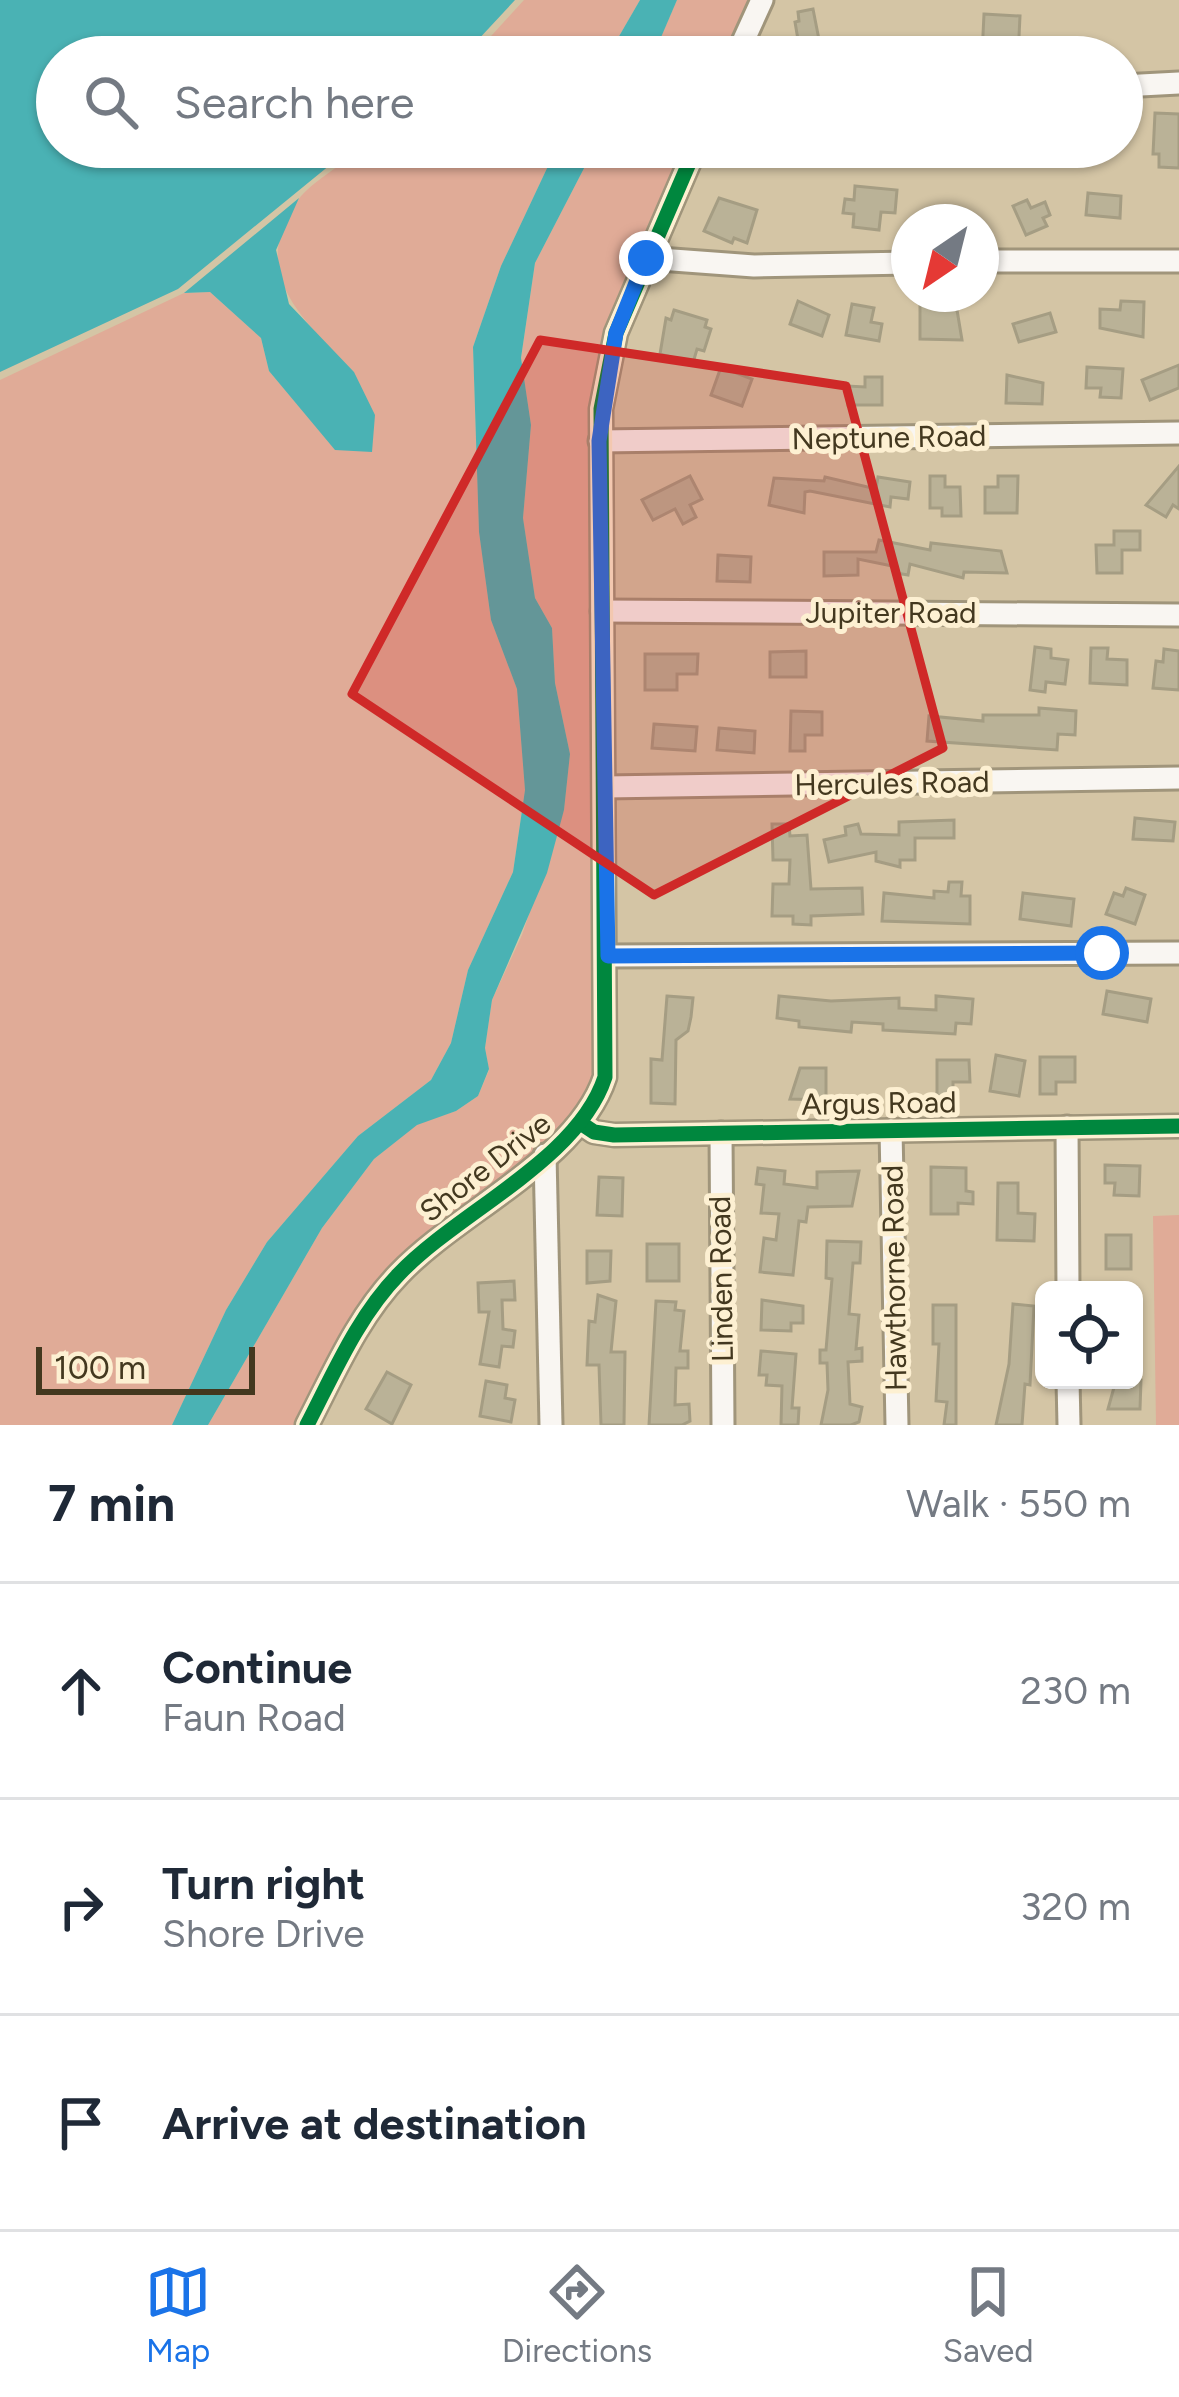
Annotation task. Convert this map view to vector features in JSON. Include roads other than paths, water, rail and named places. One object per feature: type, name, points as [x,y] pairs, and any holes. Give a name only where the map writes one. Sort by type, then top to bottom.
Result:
[{"type":"street","points":[[745,36],[761,0]]},
{"type":"street","points":[[1143,85],[1179,83]]},
{"type":"street","name":"Shore Drive","points":[[307,1425],[355,1333],[394,1279],[582,1124],[598,1099],[608,1063],[599,441],[616,333],[687,168]]},
{"type":"street","points":[[646,258],[754,266],[891,263]]},
{"type":"street","points":[[999,261],[1179,261]]},
{"type":"street","name":"Neptune Road","points":[[599,441],[1179,433]]},
{"type":"street","name":"Jupiter Road","points":[[602,611],[1179,615]]},
{"type":"street","name":"Hercules Road","points":[[605,787],[1179,778]]},
{"type":"street","points":[[608,956],[1179,953]]},
{"type":"street","name":"Argus Road","points":[[582,1124],[594,1132],[614,1135],[1179,1126]]},
{"type":"street","points":[[1066,1127],[1067,1281]]},
{"type":"street","name":"Hawthorne Road","points":[[891,1130],[897,1425]]},
{"type":"street","name":"Linden Road","points":[[721,1132],[723,1425]]},
{"type":"street","points":[[545,1155],[550,1425]]},
{"type":"street","points":[[1068,1389],[1069,1425]]},
{"type":"water","points":[[0,0],[515,0],[482,36],[36,36],[36,168],[326,168],[178,289],[0,372]]},
{"type":"water","points":[[640,0],[677,0],[662,36],[619,36]]},
{"type":"water","points":[[547,168],[584,168],[535,263],[521,358],[531,425],[523,518],[535,598],[552,628],[555,683],[570,754],[564,810],[547,873],[492,1000],[485,1048],[489,1069],[478,1096],[456,1111],[417,1125],[374,1159],[322,1228],[208,1425],[172,1425],[226,1310],[267,1242],[358,1136],[431,1080],[451,1043],[468,970],[513,872],[525,790],[517,689],[491,620],[479,532],[473,347],[501,266]]},
{"type":"water","points":[[299,198],[276,250],[289,304],[354,372],[375,415],[372,452],[335,450],[269,371],[261,338],[210,292],[184,293]]}]
